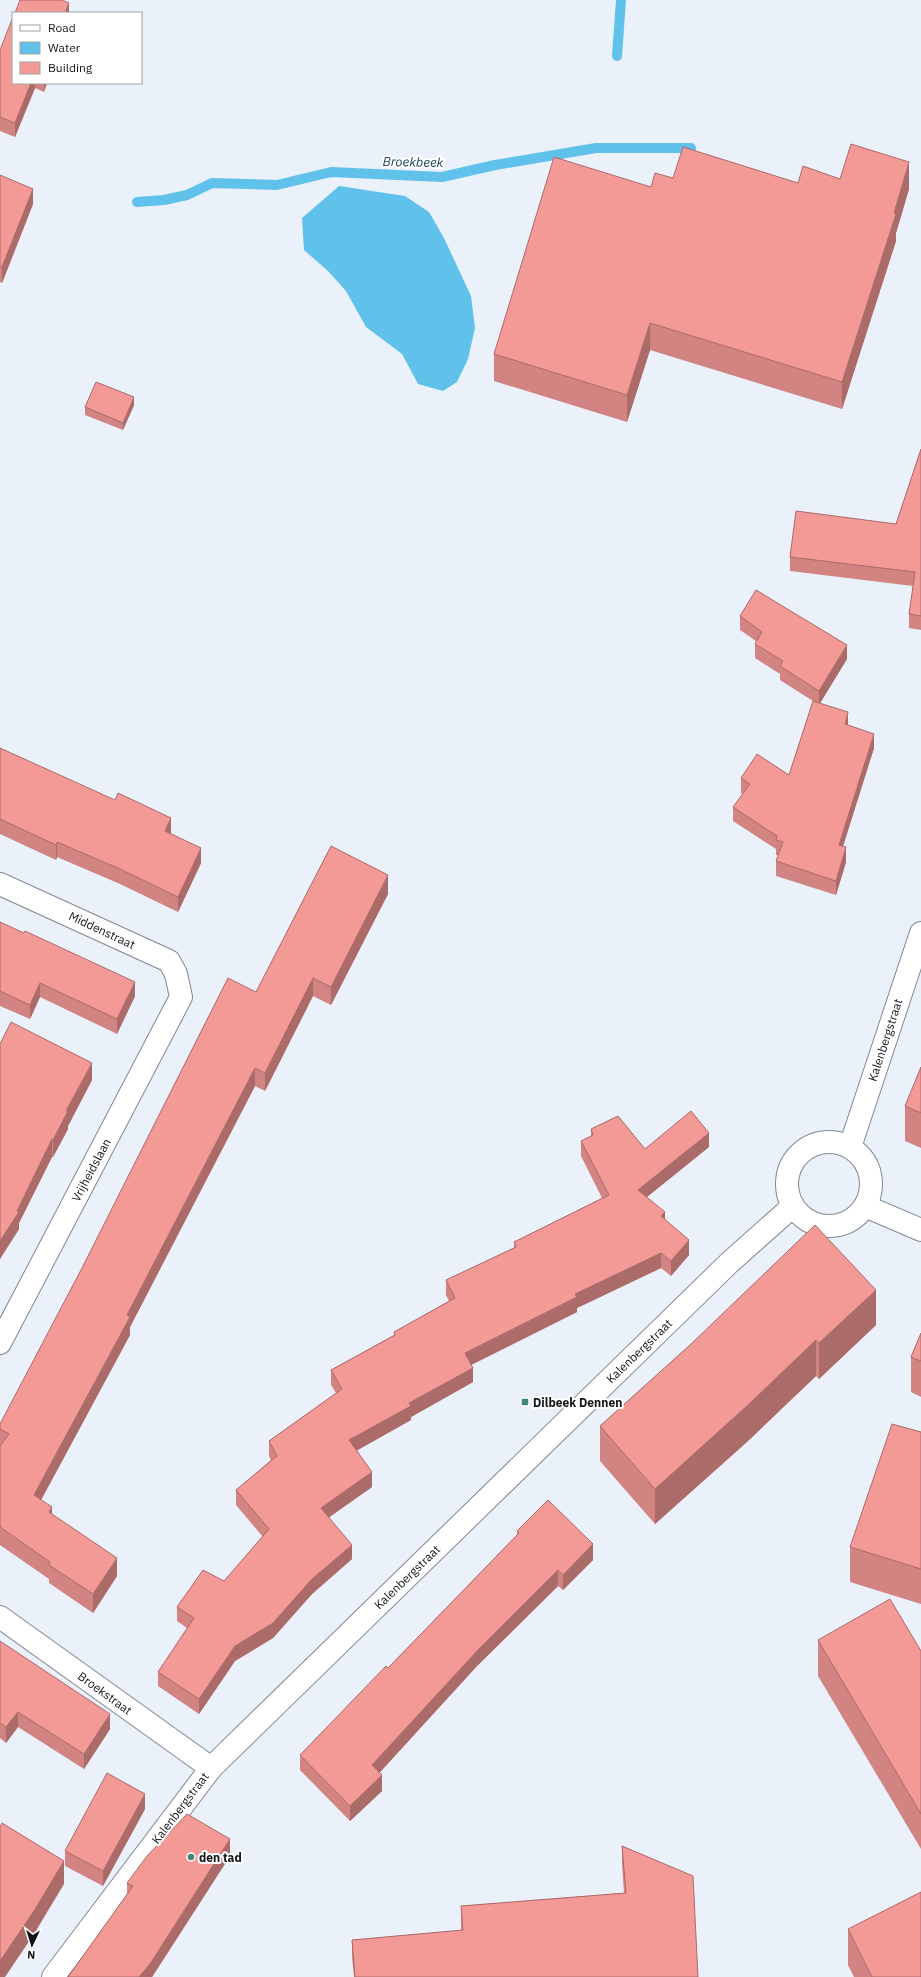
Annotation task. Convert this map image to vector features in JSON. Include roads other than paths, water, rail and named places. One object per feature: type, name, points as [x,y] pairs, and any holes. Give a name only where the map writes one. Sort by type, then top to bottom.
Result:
[{"type":"street","name":"Middenstraat","points":[[0,884],[169,961],[176,974],[181,997]]},
{"type":"street","name":"Kalenbergstraat","points":[[850,1147],[921,933]]},
{"type":"street","name":"Vrijheidslaan","points":[[0,1343],[181,997]]},
{"type":"street","points":[[822,1142],[837,1142],[850,1147],[862,1158],[870,1173],[870,1190],[865,1206],[853,1218],[837,1225],[820,1225],[805,1218],[793,1206],[788,1194],[787,1180],[790,1166],[798,1155],[809,1146],[822,1142]]},
{"type":"street","name":"Kalenbergstraat","points":[[53,1977],[211,1768],[729,1263],[793,1206]]},
{"type":"street","points":[[865,1206],[921,1230]]},
{"type":"street","name":"Broekstraat","points":[[0,1617],[211,1768]]},
{"type":"water","points":[[339,186],[405,196],[429,212],[444,238],[471,296],[475,328],[468,359],[457,382],[443,391],[418,384],[402,354],[366,327],[346,291],[328,271],[304,250],[302,218]]},
{"type":"waterway","name":"Broekbeek","points":[[617,56],[621,0]]},
{"type":"waterway","name":"Broekbeek","points":[[137,202],[164,200],[187,195],[212,183],[277,185],[331,172],[442,177],[495,165],[596,148],[691,148]]},
{"type":"place","name":"Dilbeek Dennen","points":[[525,1402]]},
{"type":"place","name":"den tad","points":[[191,1857]]}]
